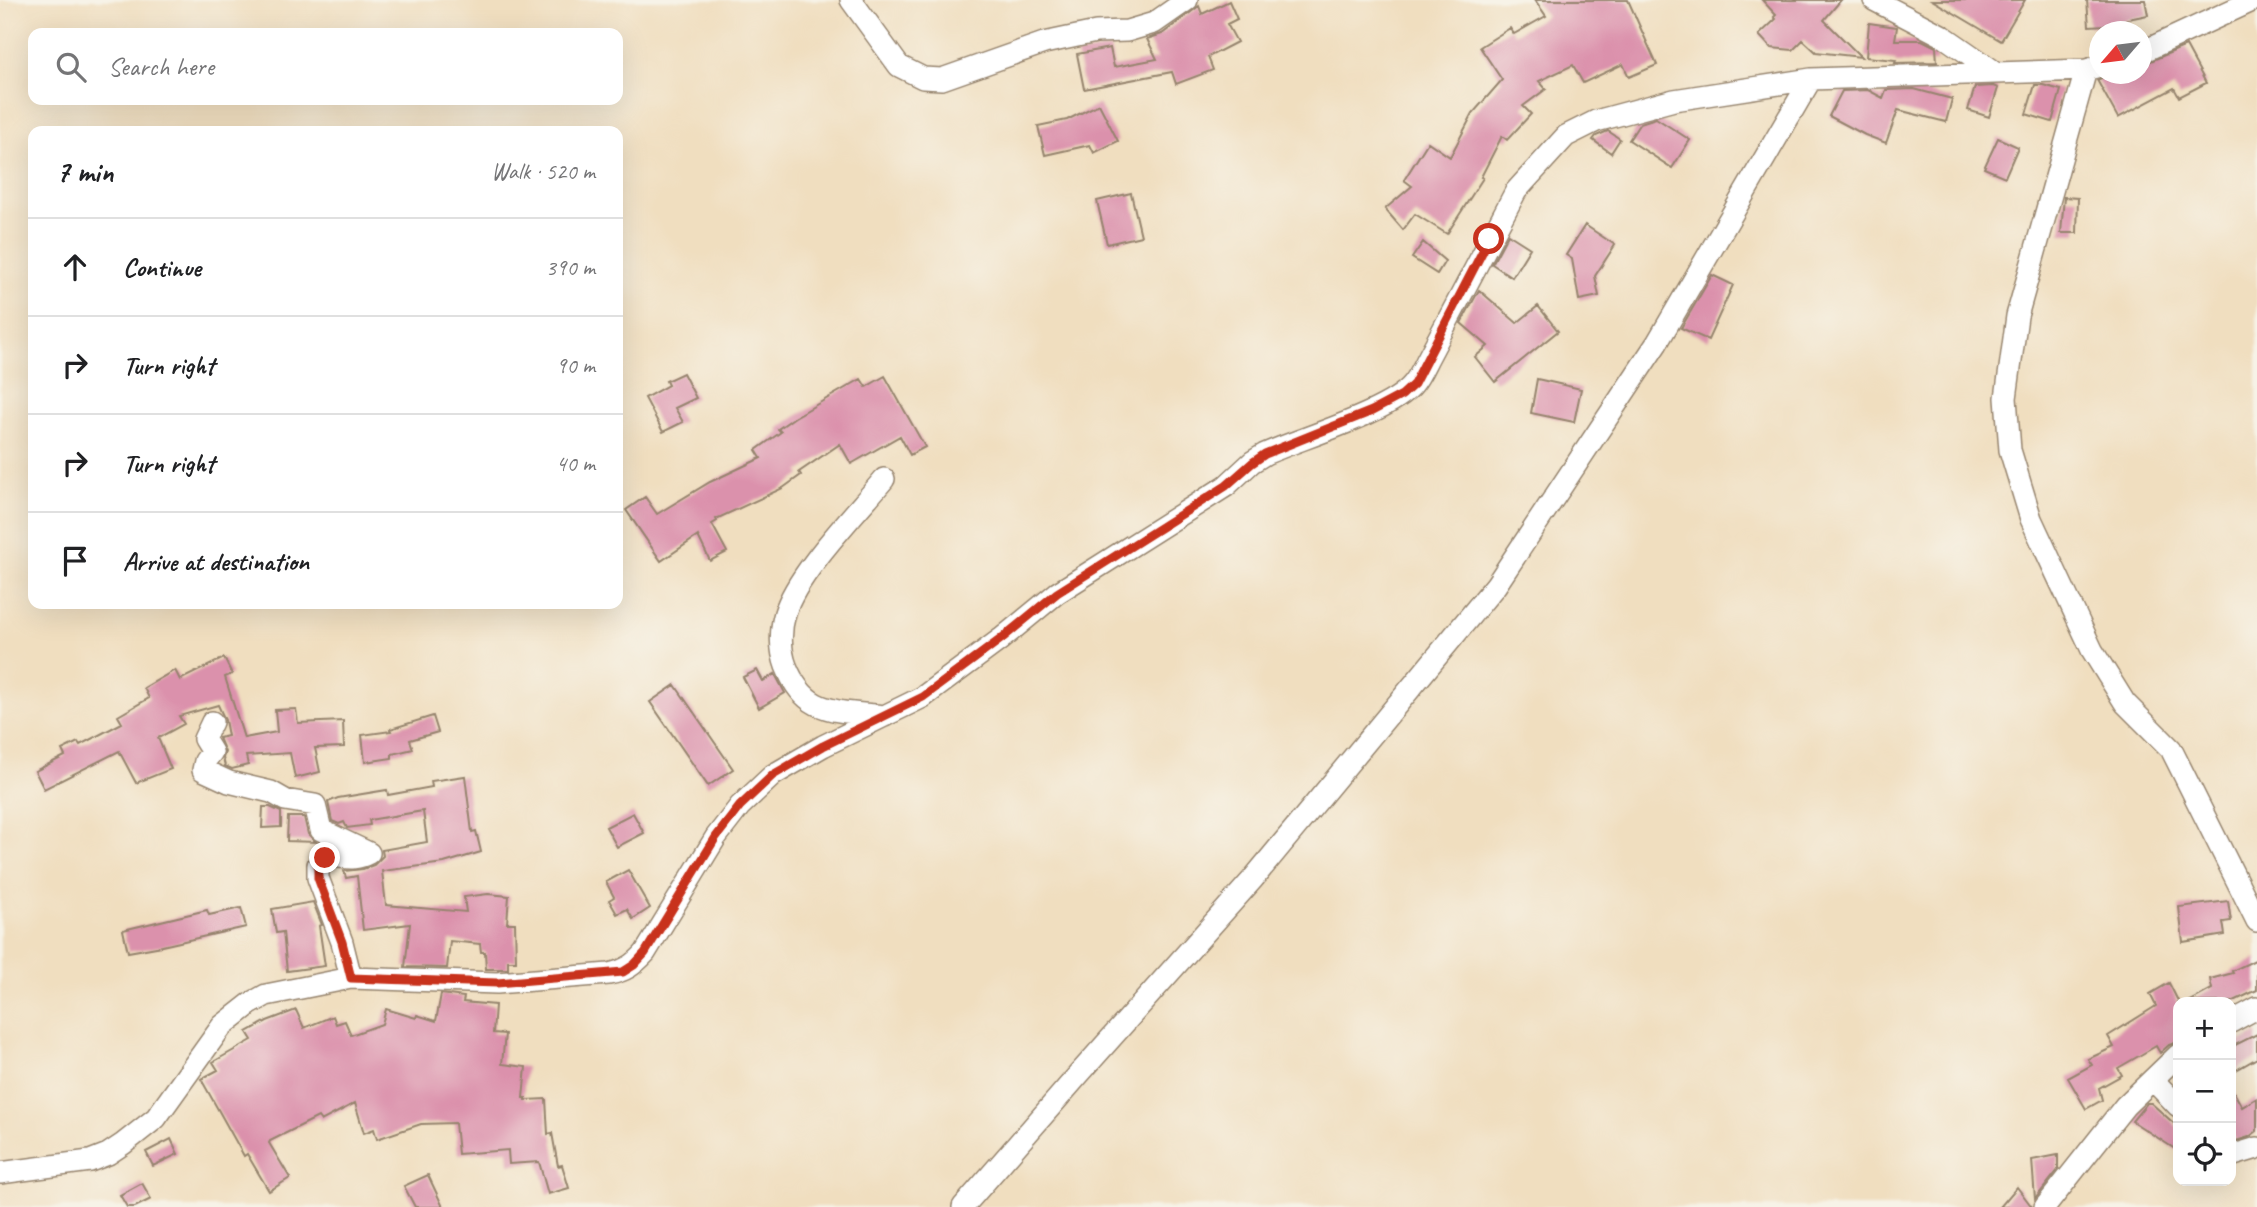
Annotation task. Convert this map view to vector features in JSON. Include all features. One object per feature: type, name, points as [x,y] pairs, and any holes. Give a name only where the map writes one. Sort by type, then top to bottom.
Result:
[{"type":"street","points":[[851,0],[899,66],[923,78],[942,79],[1044,43],[1096,32],[1127,31],[1154,23],[1187,0]]},
{"type":"street","points":[[1874,0],[1943,36],[1995,72]]},
{"type":"street","points":[[2152,47],[2254,0]]},
{"type":"street","points":[[0,1174],[90,1161],[108,1154],[156,1118],[222,1026],[266,995],[351,978],[497,983],[623,972],[634,965],[645,953],[716,837],[740,806],[773,775],[823,746],[923,697],[1057,593],[1226,486],[1252,463],[1276,449],[1372,411],[1402,395],[1414,384],[1516,191],[1566,136],[1596,121],[1674,100],[1811,79],[2089,68]]},
{"type":"street","points":[[963,1207],[1252,880],[1496,585],[1657,343],[1811,79]]},
{"type":"street","points":[[2089,81],[2017,316],[2006,398],[2010,450],[2031,519],[2092,650],[2125,703],[2171,749],[2257,921]]},
{"type":"street","points":[[884,479],[803,579],[785,612],[781,639],[783,659],[789,675],[800,691],[814,703],[832,709],[885,716]]},
{"type":"street","points":[[212,722],[204,738],[212,752],[205,761],[204,770],[229,782],[271,792],[285,800],[315,805],[321,830],[369,853],[359,859],[347,860],[335,856],[325,858],[318,865],[318,878],[342,942],[351,978]]},
{"type":"street","points":[[2236,1019],[2257,1008]]},
{"type":"street","points":[[2045,1207],[2125,1106],[2173,1060]]},
{"type":"street","points":[[2152,1080],[2173,1101]]},
{"type":"street","points":[[2236,1154],[2257,1148]]},
{"type":"building","points":[[1535,0],[1628,0],[1657,65],[1629,77],[1623,64],[1583,83],[1573,65],[1539,81],[1546,89],[1523,106],[1531,114],[1507,140],[1502,136],[1481,177],[1483,178],[1447,234],[1415,214],[1403,230],[1385,209],[1412,186],[1404,180],[1428,142],[1450,157],[1473,113],[1502,80],[1480,47],[1510,28],[1514,34],[1546,16]]},
{"type":"building","points":[[1762,0],[1841,0],[1824,20],[1861,57],[1816,52],[1803,40],[1793,50],[1771,48],[1759,35],[1776,19],[1776,15]]},
{"type":"building","points":[[1932,0],[2025,0],[2001,41]]},
{"type":"building","points":[[2087,0],[2145,0],[2148,15],[2123,21],[2089,21],[2089,26]]},
{"type":"building","points":[[1229,1],[1237,19],[1227,24],[1237,42],[1208,57],[1213,70],[1176,84],[1172,72],[1084,89],[1077,54],[1110,48],[1114,67],[1157,59],[1147,39],[1162,34],[1199,6],[1202,14]]},
{"type":"building","points":[[1869,23],[1897,27],[1895,40],[1922,40],[1936,47],[1937,62],[1895,63],[1896,60],[1866,57]]},
{"type":"building","points":[[2186,46],[2206,83],[2179,97],[2174,88],[2118,118],[2099,84],[2152,84],[2152,60]]},
{"type":"building","points":[[2035,85],[2061,90],[2052,122],[2026,114]]},
{"type":"building","points":[[1975,87],[1998,88],[1989,117],[1968,110]]},
{"type":"building","points":[[1914,89],[1952,99],[1946,122],[1898,110],[1886,143],[1829,116],[1842,91],[1868,90],[1883,98],[1886,90]]},
{"type":"building","points":[[1099,104],[1118,141],[1094,153],[1090,145],[1045,155],[1038,126],[1067,120]]},
{"type":"building","points":[[1656,118],[1690,140],[1672,168],[1629,140],[1640,123]]},
{"type":"building","points":[[1608,131],[1620,139],[1611,153],[1593,140]]},
{"type":"building","points":[[1998,138],[2018,147],[2005,177],[1984,168]]},
{"type":"building","points":[[1131,193],[1141,236],[1107,244],[1097,201]]},
{"type":"building","points":[[2064,197],[2078,198],[2077,233],[2061,233]]},
{"type":"building","points":[[1585,225],[1615,245],[1595,276],[1599,296],[1579,300],[1572,259],[1566,255]]},
{"type":"building","points":[[1508,234],[1530,248],[1512,277],[1492,264]]},
{"type":"building","points":[[1423,242],[1445,261],[1437,274],[1412,258]]},
{"type":"building","points":[[1712,275],[1733,285],[1708,340],[1681,328]]},
{"type":"building","points":[[1479,290],[1517,323],[1538,306],[1558,331],[1495,382],[1475,357],[1488,346],[1461,323]]},
{"type":"building","points":[[683,373],[696,398],[675,408],[683,422],[663,432],[645,398],[668,385],[666,381]]},
{"type":"building","points":[[885,376],[925,447],[910,455],[900,436],[851,464],[840,444],[799,472],[801,475],[783,488],[716,519],[712,524],[727,552],[710,561],[698,536],[661,561],[626,510],[645,497],[657,514],[710,482],[761,458],[756,450],[781,432],[778,429],[795,417],[861,379],[866,387]]},
{"type":"building","points":[[1537,379],[1581,389],[1574,422],[1531,413]]},
{"type":"building","points":[[224,658],[232,674],[225,677],[244,738],[277,732],[275,710],[296,709],[298,723],[343,721],[344,747],[315,748],[320,772],[295,778],[290,753],[246,756],[248,765],[232,769],[225,766],[223,758],[225,752],[219,738],[228,736],[218,705],[179,716],[184,724],[158,738],[171,769],[136,783],[119,751],[44,789],[35,771],[65,756],[62,750],[78,742],[80,745],[122,723],[118,716],[149,698],[144,688],[175,670],[180,680]]},
{"type":"building","points":[[757,670],[763,681],[775,674],[785,693],[759,708],[743,677]]},
{"type":"building","points":[[675,685],[733,769],[708,786],[650,702]]},
{"type":"building","points":[[433,716],[438,732],[410,740],[413,749],[392,754],[392,758],[365,762],[362,735],[391,731],[390,729]]},
{"type":"building","points":[[465,776],[472,832],[476,831],[481,852],[444,863],[382,871],[386,905],[466,912],[464,897],[488,894],[509,896],[507,923],[515,923],[516,961],[508,961],[508,969],[486,969],[485,952],[481,952],[480,944],[450,941],[447,968],[405,967],[410,924],[363,930],[357,876],[346,878],[344,871],[374,865],[383,856],[382,850],[427,842],[423,811],[369,820],[370,825],[347,828],[344,822],[339,824],[332,821],[328,802],[387,790],[388,795],[432,787],[431,781]]},
{"type":"building","points":[[263,807],[281,812],[281,827],[262,828]]},
{"type":"building","points":[[633,813],[644,833],[617,847],[606,827]]},
{"type":"building","points":[[288,817],[304,817],[308,834],[316,842],[287,841]]},
{"type":"building","points":[[628,870],[650,908],[633,919],[627,909],[617,914],[609,900],[614,897],[606,882]]},
{"type":"building","points":[[2228,901],[2231,921],[2223,922],[2225,935],[2183,942],[2179,907]]},
{"type":"building","points":[[313,902],[322,925],[319,926],[325,966],[287,971],[283,932],[276,933],[272,909]]},
{"type":"building","points":[[241,908],[246,927],[128,952],[123,930],[207,910],[209,915]]},
{"type":"building","points":[[2257,959],[2257,990],[2236,1000],[2236,997],[2197,997],[2212,989],[2210,979],[2233,973],[2232,971]]},
{"type":"building","points":[[2169,983],[2176,997],[2173,997],[2173,1044],[2160,1053],[2156,1046],[2118,1068],[2122,1075],[2099,1088],[2102,1100],[2086,1109],[2068,1078],[2092,1065],[2088,1059],[2114,1047],[2108,1036],[2156,1006],[2150,994]]},
{"type":"building","points":[[441,994],[464,997],[463,1002],[495,1005],[493,1033],[505,1034],[502,1064],[526,1067],[523,1098],[546,1099],[548,1134],[552,1133],[558,1166],[562,1165],[569,1188],[548,1194],[539,1162],[509,1164],[508,1150],[458,1154],[455,1123],[421,1124],[377,1139],[374,1129],[364,1133],[355,1103],[321,1121],[318,1117],[270,1141],[290,1178],[269,1191],[247,1154],[244,1156],[201,1079],[218,1070],[213,1062],[252,1040],[247,1032],[296,1010],[304,1028],[333,1016],[336,1024],[345,1021],[351,1035],[382,1024],[386,1009],[436,1021]]},
{"type":"building","points":[[2257,1034],[2257,1058],[2236,1070],[2236,1060],[2236,1044]]},
{"type":"building","points":[[2236,1096],[2242,1107],[2257,1098],[2257,1131],[2236,1141]]},
{"type":"building","points":[[2147,1103],[2151,1103],[2173,1123],[2173,1148],[2132,1121]]},
{"type":"building","points":[[171,1139],[178,1154],[153,1166],[146,1152]]},
{"type":"building","points":[[2058,1155],[2058,1170],[2035,1199],[2032,1160]]},
{"type":"building","points":[[428,1175],[443,1207],[415,1207],[404,1186]]},
{"type":"building","points":[[142,1183],[151,1199],[135,1207],[127,1207],[120,1195]]},
{"type":"building","points":[[2017,1187],[2032,1207],[2000,1207]]},
{"type":"route","points":[[325,858],[318,865],[318,878],[342,942],[351,978],[497,983],[623,972],[645,953],[716,837],[740,806],[773,775],[823,746],[923,697],[1057,593],[1226,486],[1265,454],[1372,411],[1402,395],[1414,384],[1489,239]]}]
